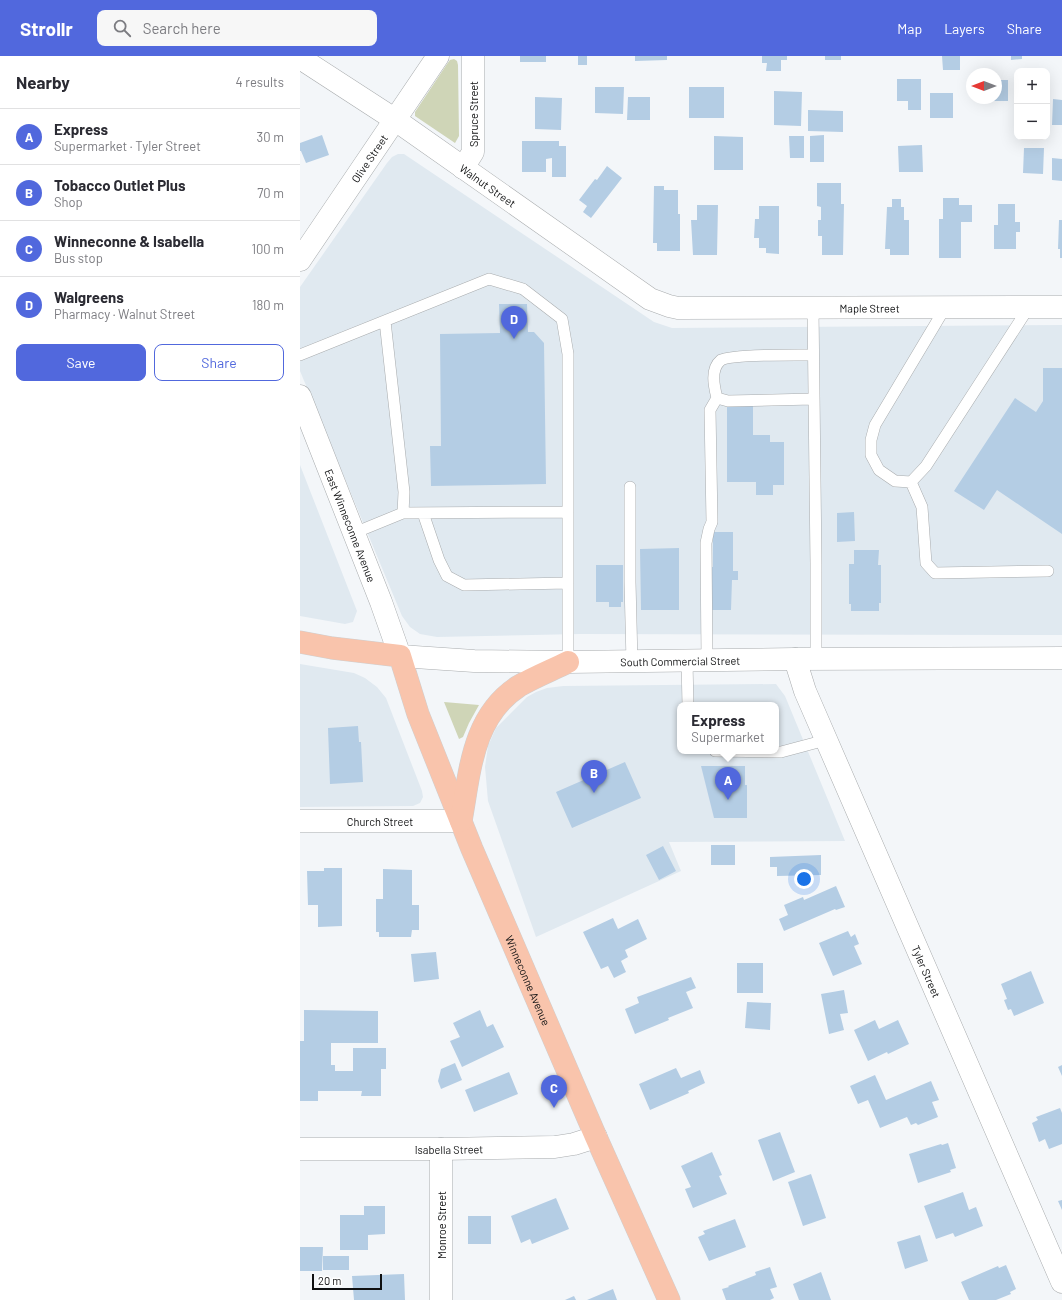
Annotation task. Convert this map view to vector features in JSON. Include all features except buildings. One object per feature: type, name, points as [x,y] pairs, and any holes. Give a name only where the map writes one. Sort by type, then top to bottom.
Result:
[{"type":"main road","name":"South Commercial Street","points":[[300,642],[332,648],[400,656]]},
{"type":"main road","name":"Winneconne Avenue","points":[[400,656],[418,714],[461,821],[596,1137],[669,1300]]},
{"type":"main road","points":[[461,821],[474,750],[478,736],[486,720],[497,706],[519,686],[568,662]]},
{"type":"street","name":"Olive Street","points":[[300,260],[438,56]]},
{"type":"street","name":"Spruce Street","points":[[463,168],[473,152],[473,56]]},
{"type":"street","name":"Walnut Street","points":[[300,58],[394,120],[650,298],[678,308]]},
{"type":"street","name":"Maple Street","points":[[678,308],[1062,307]]},
{"type":"street","name":"East Winneconne Avenue","points":[[300,396],[354,533],[400,656]]},
{"type":"street","name":"South Commercial Street","points":[[400,656],[474,661],[568,662],[1062,658]]},
{"type":"street","name":"Tyler Street","points":[[795,659],[805,691],[1062,1282]]},
{"type":"street","name":"Church Street","points":[[300,821],[461,821]]},
{"type":"street","name":"Isabella Street","points":[[300,1149],[555,1147],[574,1144],[596,1137]]},
{"type":"street","name":"Monroe Street","points":[[441,1149],[441,1300]]},
{"type":"lane","points":[[300,355],[489,279],[523,289],[562,319],[568,354],[568,662]]},
{"type":"lane","points":[[813,308],[816,659]]},
{"type":"lane","points":[[945,308],[874,425],[871,440],[871,455],[879,470],[895,481],[910,482],[926,466],[1029,308]]},
{"type":"lane","points":[[385,320],[404,492],[403,513]]},
{"type":"lane","points":[[689,702],[697,661],[706,543],[712,522],[710,410],[717,398],[714,383],[715,369],[722,360],[736,356],[813,355]]},
{"type":"lane","points":[[717,398],[728,401],[813,399]]},
{"type":"lane","points":[[910,482],[922,507],[926,563],[935,573],[1048,571]]},
{"type":"lane","points":[[630,486],[632,662]]},
{"type":"lane","points":[[354,533],[403,513],[568,512]]},
{"type":"lane","points":[[423,513],[446,576],[464,585],[568,583]]},
{"type":"lane","points":[[779,752],[826,740]]},
{"type":"shaded area","points":[[398,154],[404,154],[654,322],[672,328],[1062,325],[1062,635],[580,634],[437,637],[420,634],[410,627],[402,616],[300,371],[300,287],[387,163],[392,157]]},
{"type":"shaded area","points":[[300,465],[357,611],[353,622],[345,624],[300,616]]},
{"type":"shaded area","points":[[300,664],[354,673],[365,678],[377,687],[386,698],[422,791],[423,797],[420,803],[413,806],[300,807]]},
{"type":"shaded area","points":[[776,684],[785,696],[845,841],[669,842],[681,871],[536,937],[488,801],[485,767],[488,746],[496,728],[527,697],[547,688],[563,686]]},
{"type":"green space","points":[[454,59],[457,61],[458,65],[459,136],[455,143],[415,116],[415,112],[447,64],[450,60]]},
{"type":"green space","points":[[444,702],[479,705],[463,737],[459,739]]},
{"type":"place","name":"Walgreens","points":[[514,339]]},
{"type":"place","name":"Tobacco Outlet Plus","points":[[594,793]]},
{"type":"place","name":"Express","points":[[728,800]]},
{"type":"place","name":"Winneconne & Isabella","points":[[554,1108]]}]
